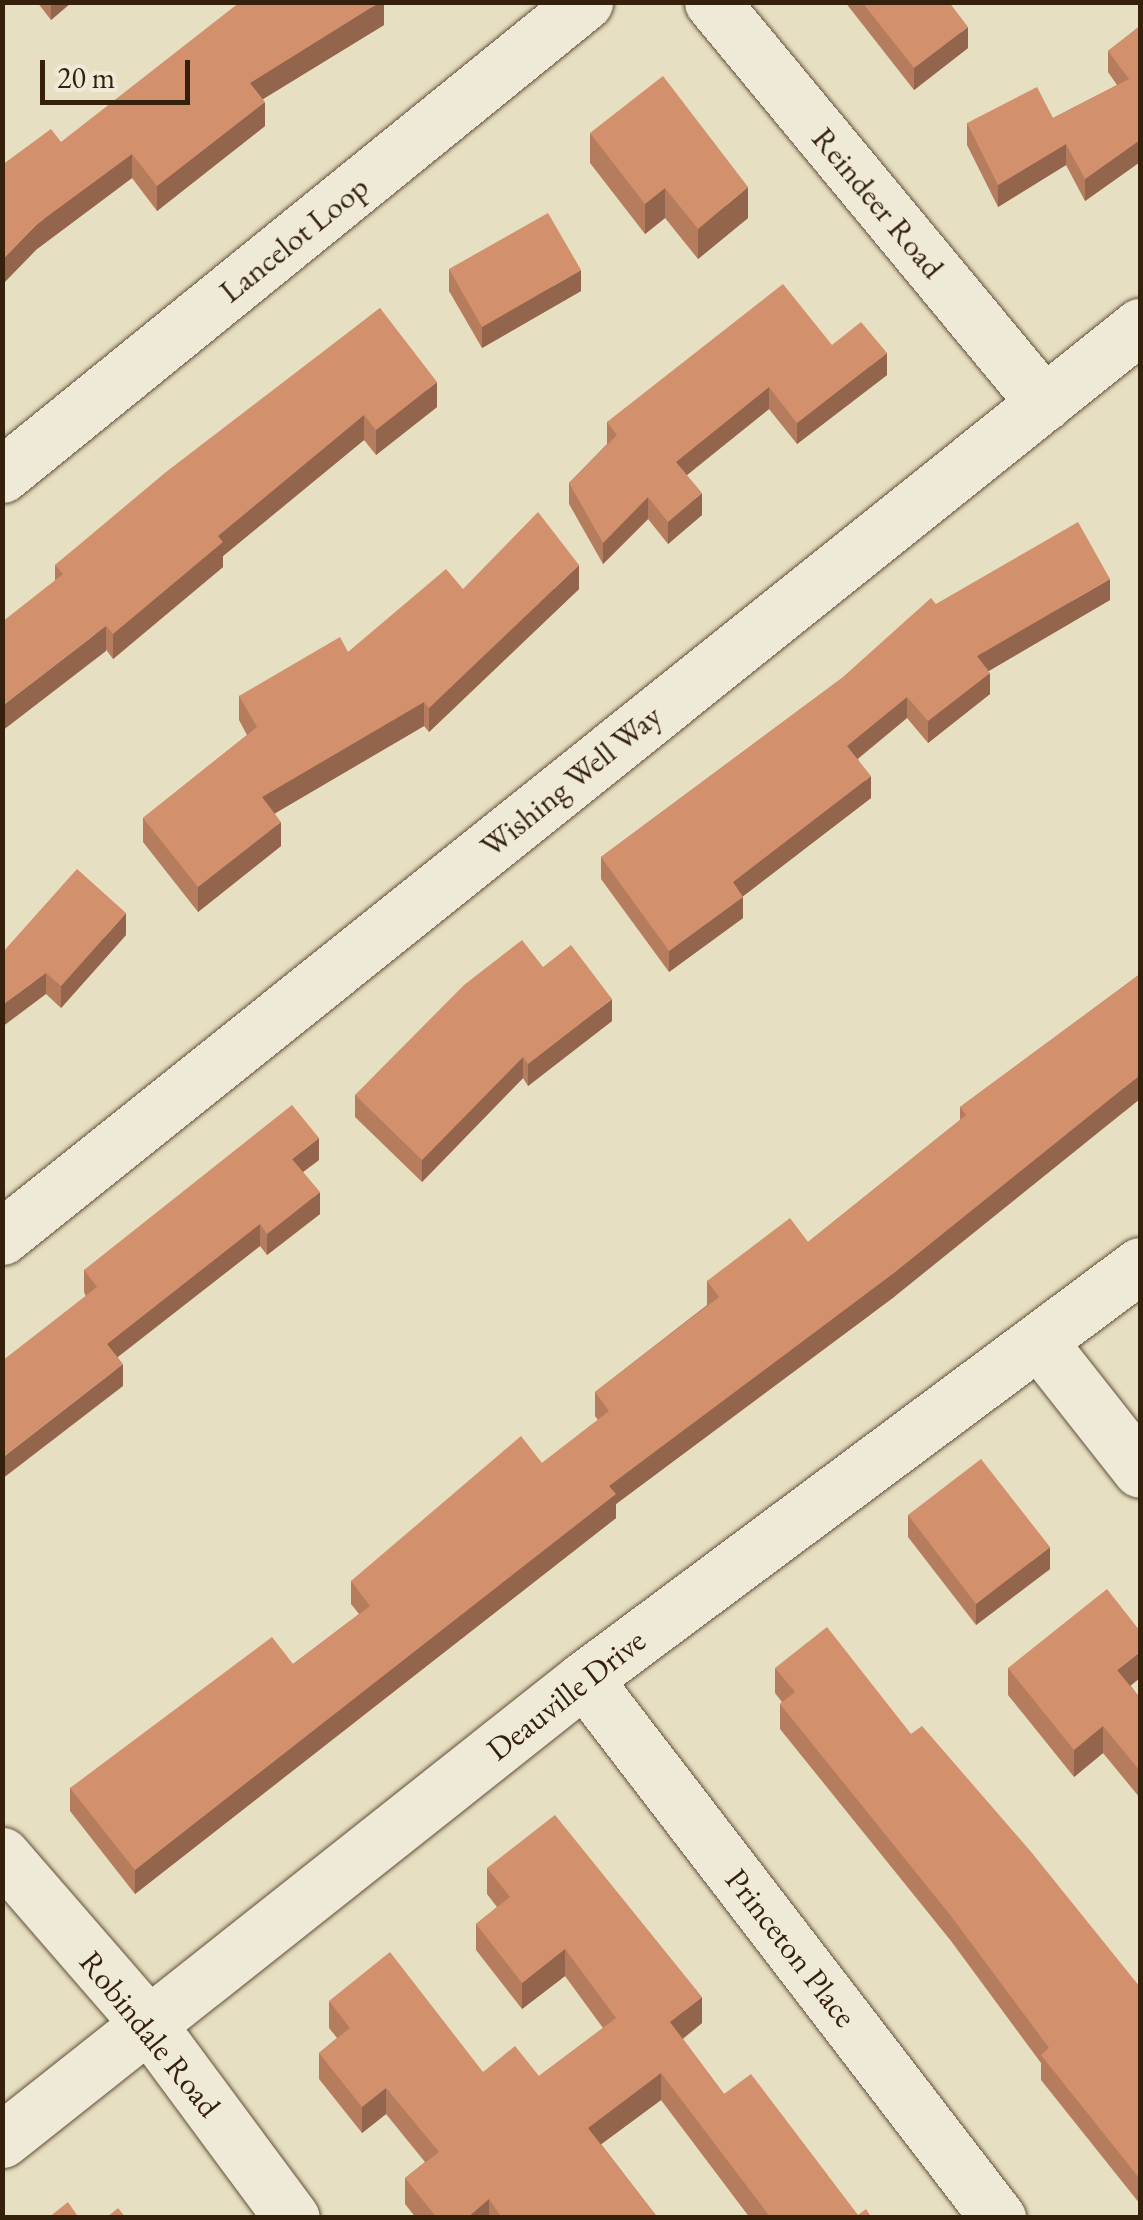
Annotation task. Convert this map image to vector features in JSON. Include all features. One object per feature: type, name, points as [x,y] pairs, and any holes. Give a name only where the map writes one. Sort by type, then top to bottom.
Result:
[{"type":"street","name":"Lancelot Loop","points":[[2,475],[585,2]]},
{"type":"street","name":"Reindeer Road","points":[[712,2],[1044,403]]},
{"type":"street","name":"Wishing Well Way","points":[[2,1236],[1140,326]]},
{"type":"street","name":"Deauville Drive","points":[[2,2140],[584,1679],[1041,1344],[1140,1265]]},
{"type":"street","points":[[1041,1344],[1140,1470]]},
{"type":"street","name":"Princeton Place","points":[[584,1679],[998,2218]]},
{"type":"street","name":"Robindale Road","points":[[2,1855],[149,2026],[292,2218]]},
{"type":"building","points":[[240,2],[380,2],[250,83],[265,102],[157,186],[132,154],[37,224],[2,260],[2,165],[51,129],[61,142]]},
{"type":"building","points":[[862,2],[949,2],[968,27],[914,68]]},
{"type":"building","points":[[1140,26],[1140,140],[1085,179],[1066,144],[998,185],[967,123],[1037,87],[1053,118],[1129,79],[1108,51]]},
{"type":"building","points":[[663,76],[748,187],[698,229],[665,188],[645,204],[590,133]]},
{"type":"building","points":[[548,213],[581,270],[482,327],[449,269]]},
{"type":"building","points":[[783,284],[832,345],[861,322],[887,353],[797,423],[769,387],[676,462],[702,493],[668,522],[648,497],[603,543],[569,483],[617,435],[607,422]]},
{"type":"building","points":[[380,308],[437,382],[376,430],[364,415],[218,536],[223,542],[113,634],[106,626],[2,706],[2,622],[63,574],[55,565],[166,472]]},
{"type":"building","points":[[538,512],[579,565],[429,708],[424,702],[262,797],[281,822],[198,887],[143,818],[257,727],[239,696],[340,637],[348,652],[446,569],[463,589]]},
{"type":"building","points":[[1078,522],[1110,579],[977,656],[990,673],[928,721],[907,697],[847,746],[871,776],[733,882],[743,897],[669,951],[601,857],[842,678],[931,598],[936,604]]},
{"type":"building","points":[[77,869],[126,913],[61,986],[46,973],[2,1005],[2,953]]},
{"type":"building","points":[[522,940],[543,967],[571,945],[612,999],[528,1064],[523,1057],[422,1160],[355,1095],[464,985]]},
{"type":"building","points":[[1140,974],[1140,1075],[894,1273],[609,1486],[616,1494],[135,1870],[70,1788],[272,1637],[293,1664],[370,1606],[351,1581],[521,1436],[542,1463],[609,1411],[595,1392],[719,1297],[707,1281],[790,1218],[808,1242],[966,1115],[960,1107]]},
{"type":"building","points":[[292,1105],[319,1138],[292,1159],[320,1192],[267,1234],[260,1224],[107,1344],[123,1364],[2,1458],[2,1361],[97,1287],[84,1270]]},
{"type":"building","points":[[981,1459],[1050,1547],[976,1604],[908,1515]]},
{"type":"building","points":[[1107,1589],[1140,1631],[1140,1652],[1117,1670],[1140,1698],[1140,1771],[1103,1726],[1074,1750],[1008,1668]]},
{"type":"building","points":[[827,1627],[911,1734],[922,1726],[1032,1853],[1140,1987],[1140,2179],[1041,2055],[1049,2048],[951,1916],[780,1704],[795,1692],[775,1668]]},
{"type":"building","points":[[555,1815],[702,1997],[670,2022],[724,2094],[751,2074],[858,2215],[866,2209],[872,2218],[771,2218],[661,2073],[588,2128],[658,2218],[502,2218],[489,2199],[467,2218],[437,2218],[405,2178],[439,2152],[386,2088],[362,2107],[319,2053],[350,2028],[329,2001],[390,1952],[483,2072],[515,2046],[539,2076],[616,2018],[565,1949],[522,1983],[476,1924],[510,1897],[487,1868]]},
{"type":"building","points":[[68,2202],[79,2218],[48,2218]]},
{"type":"building","points":[[118,2208],[126,2218],[106,2218]]}]
